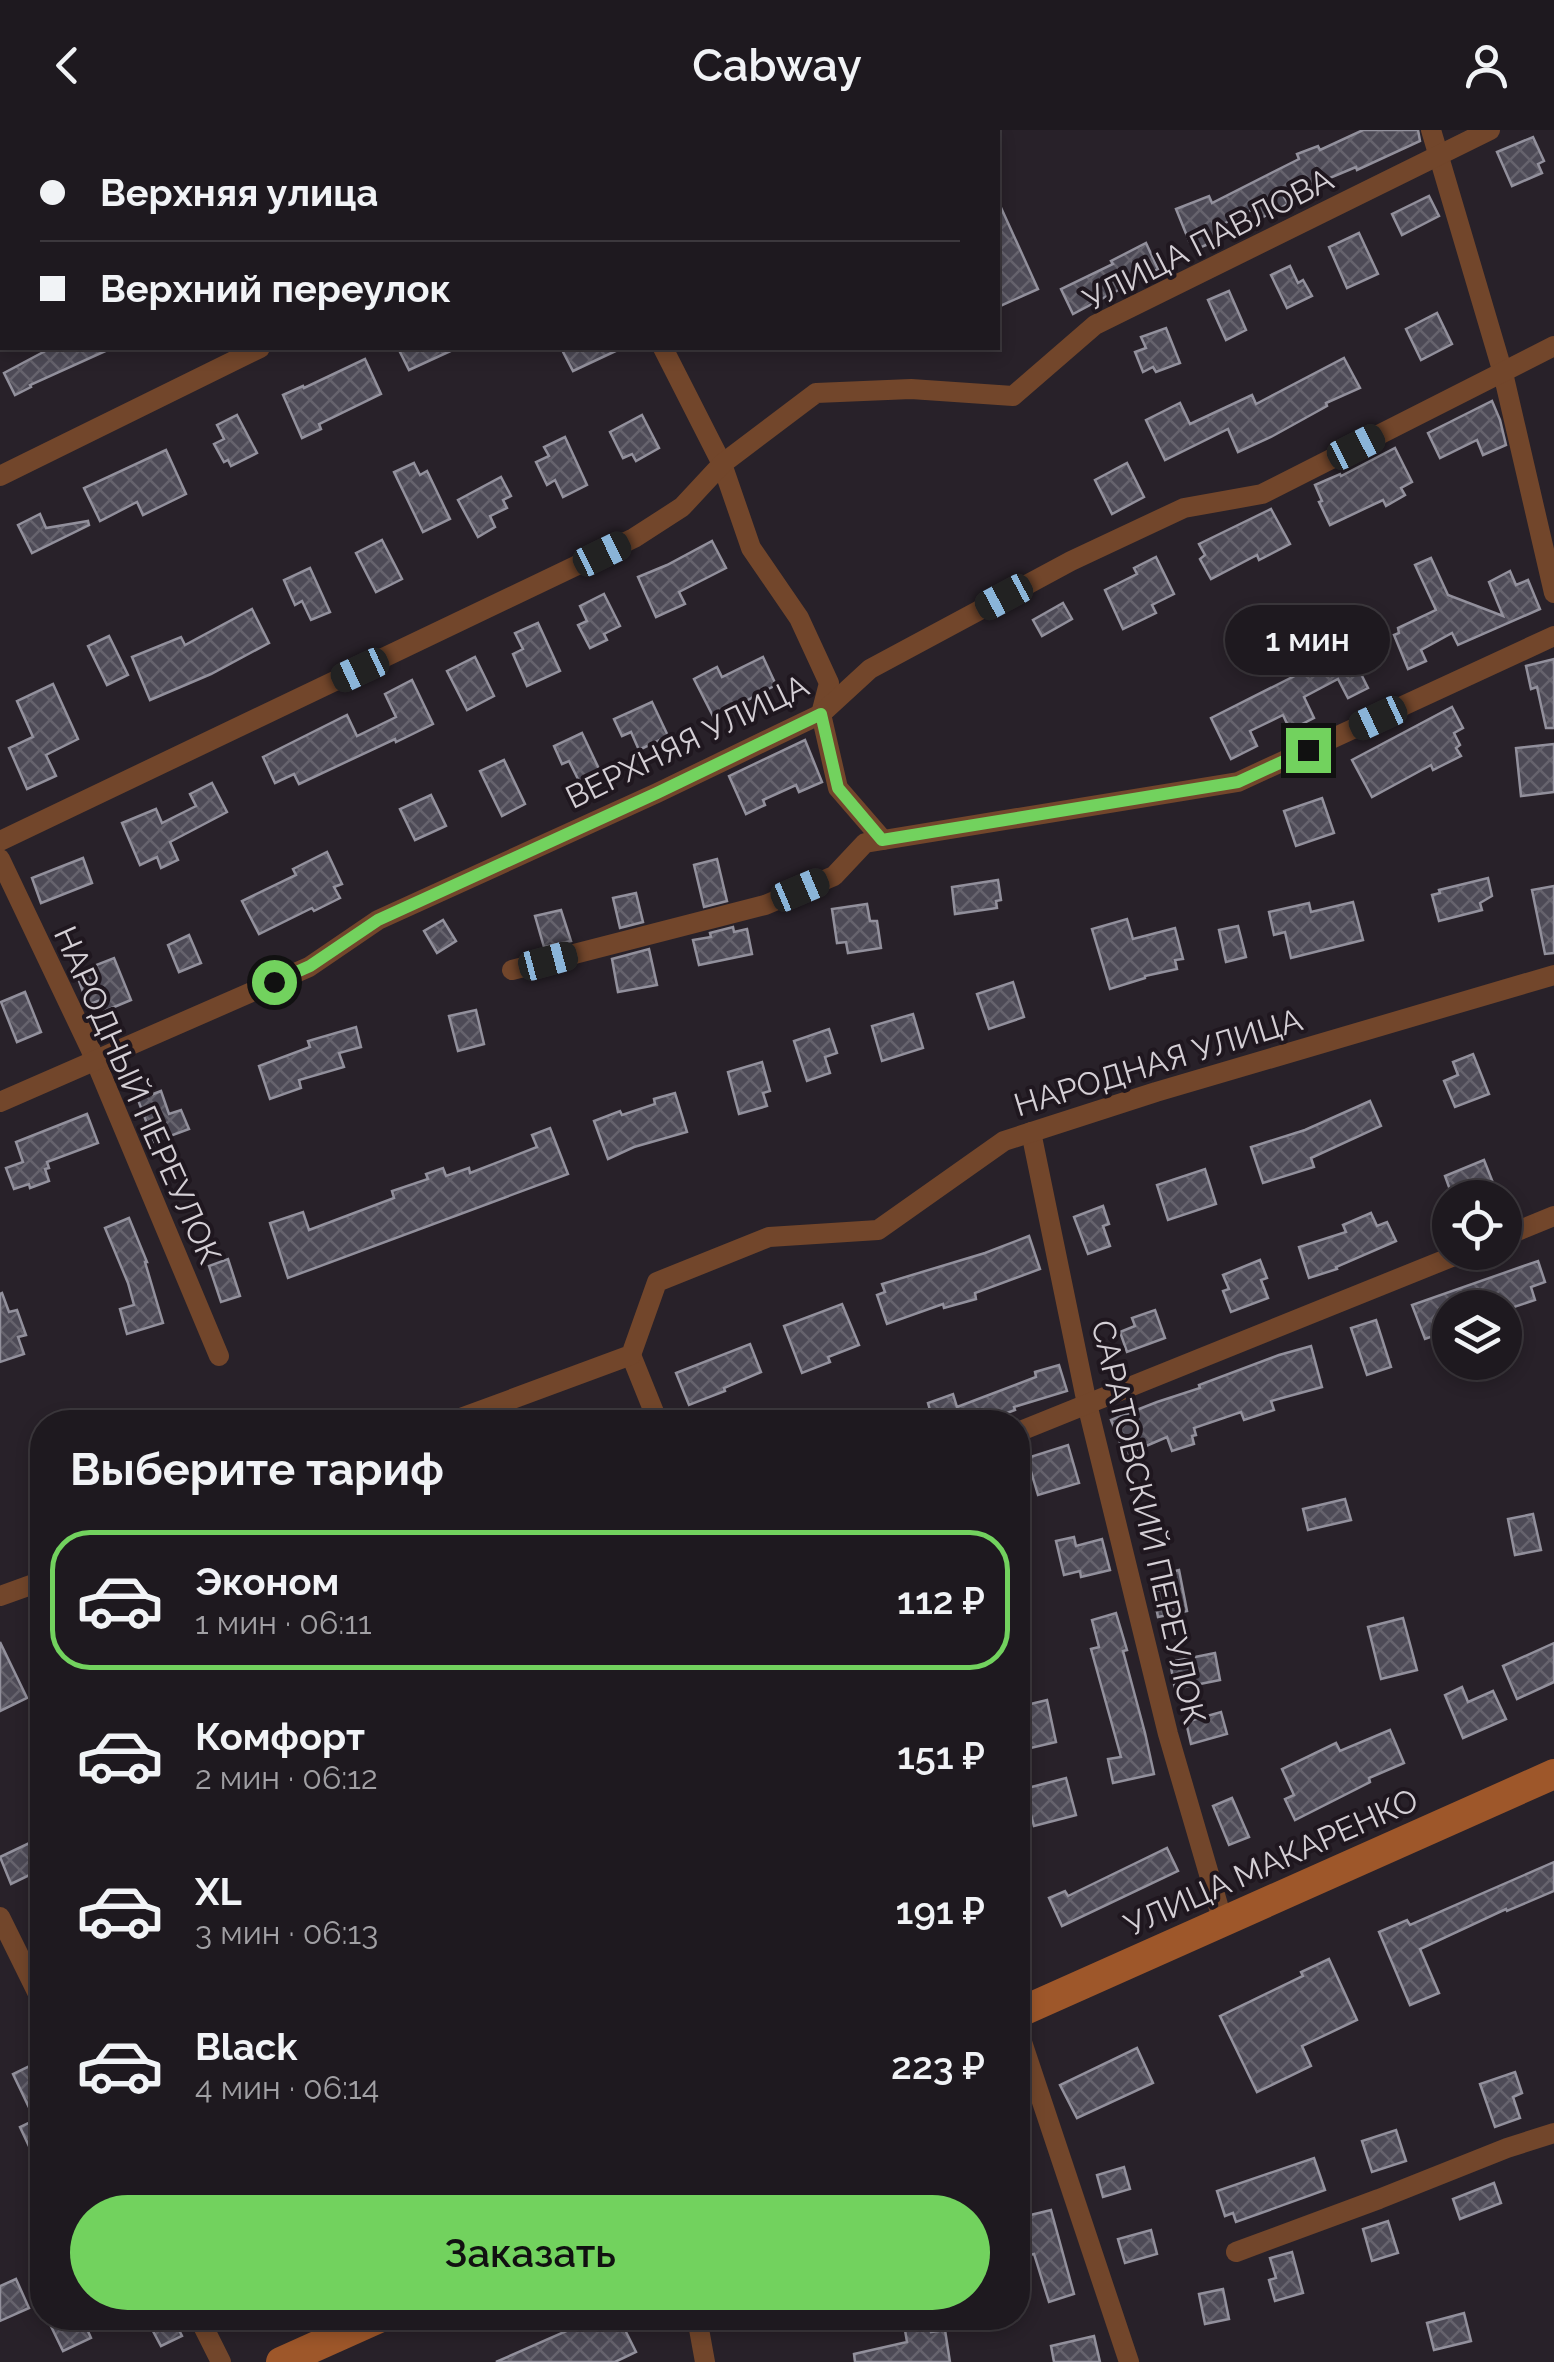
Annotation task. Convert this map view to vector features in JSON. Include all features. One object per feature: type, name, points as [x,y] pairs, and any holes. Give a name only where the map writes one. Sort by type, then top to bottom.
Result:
[{"type":"main road","name":"УЛИЦА МАКАРЕНКО","points":[[1030,2009],[1554,1774]]},
{"type":"main road","points":[[281,2362],[321,2353],[359,2330]]},
{"type":"street","points":[[1431,130],[1503,372],[1554,593]]},
{"type":"street","name":"УЛИЦА ПАВЛОВА","points":[[0,841],[634,538],[682,507],[722,464],[816,393],[911,389],[1013,396],[1095,325],[1490,130]]},
{"type":"street","name":"ВЕРХНЯЯ УЛИЦА","points":[[0,1102],[310,966],[378,920],[821,714],[870,668],[1071,562],[1184,508],[1262,494],[1554,346]]},
{"type":"street","points":[[0,476],[256,350]]},
{"type":"street","points":[[664,350],[722,464],[751,548],[799,618],[828,683],[821,714],[838,788],[882,840]]},
{"type":"street","points":[[512,970],[765,905],[834,876],[864,843],[1238,782],[1554,636]]},
{"type":"street","name":"НАРОДНЫЙ ПЕРЕУЛОК","points":[[0,858],[96,1062],[219,1356]]},
{"type":"street","name":"НАРОДНАЯ УЛИЦА","points":[[631,1355],[657,1282],[768,1237],[878,1230],[1004,1141],[1554,975]]},
{"type":"street","name":"САРАТОВСКИЙ ПЕРЕУЛОК","points":[[1031,1132],[1088,1404],[1168,1734],[1223,1922]]},
{"type":"street","points":[[1522,1229],[1554,1216]]},
{"type":"street","points":[[1030,1427],[1432,1265]]},
{"type":"street","points":[[482,1410],[631,1355],[653,1410]]},
{"type":"street","points":[[0,1596],[30,1585]]},
{"type":"street","points":[[0,1917],[30,1978]]},
{"type":"street","points":[[1030,2066],[1129,2362]]},
{"type":"street","points":[[1236,2252],[1507,2148],[1554,2134]]},
{"type":"street","points":[[205,2330],[222,2362]]},
{"type":"street","points":[[699,2330],[705,2362]]},
{"type":"building","points":[[1363,130],[1418,130],[1420,141],[1284,197],[1288,204],[1261,218],[1256,208],[1221,225],[1226,237],[1199,248],[1195,239],[1189,241],[1176,209],[1209,196],[1212,203],[1299,159],[1297,154],[1318,146],[1320,150]]},
{"type":"building","points":[[1533,137],[1544,161],[1538,164],[1542,173],[1512,186],[1497,152]]},
{"type":"building","points":[[1429,196],[1439,216],[1402,235],[1392,214]]},
{"type":"building","points":[[1000,205],[1038,289],[1000,306]]},
{"type":"building","points":[[1359,233],[1378,274],[1347,288],[1329,247]]},
{"type":"building","points":[[1146,243],[1158,269],[1073,314],[1061,289]]},
{"type":"building","points":[[1290,266],[1298,283],[1303,280],[1312,296],[1287,308],[1271,275]]},
{"type":"building","points":[[1229,291],[1246,330],[1226,340],[1208,300]]},
{"type":"building","points":[[1437,313],[1452,344],[1421,360],[1406,329]]},
{"type":"building","points":[[1166,328],[1180,363],[1156,372],[1153,367],[1143,372],[1135,352],[1146,348],[1141,337]]},
{"type":"building","points":[[47,350],[108,350],[15,395],[4,373]]},
{"type":"building","points":[[399,350],[453,350],[409,370]]},
{"type":"building","points":[[562,350],[618,350],[573,371]]},
{"type":"building","points":[[1344,358],[1360,388],[1238,452],[1228,429],[1165,460],[1146,420],[1180,403],[1190,424],[1252,395],[1256,404]]},
{"type":"building","points":[[365,359],[381,394],[319,424],[321,429],[302,438],[283,395]]},
{"type":"building","points":[[1492,401],[1506,445],[1483,455],[1477,440],[1440,458],[1428,433]]},
{"type":"building","points":[[237,415],[257,453],[231,466],[228,460],[224,462],[214,444],[224,439],[217,425]]},
{"type":"building","points":[[642,415],[659,448],[636,461],[632,454],[623,458],[610,432]]},
{"type":"building","points":[[565,437],[587,485],[563,497],[555,480],[547,485],[536,462],[549,456],[544,447]]},
{"type":"building","points":[[1395,448],[1412,482],[1401,488],[1405,495],[1386,506],[1383,500],[1330,525],[1315,485]]},
{"type":"building","points":[[166,450],[186,494],[143,515],[137,502],[100,521],[84,488]]},
{"type":"building","points":[[414,463],[420,475],[427,471],[450,519],[423,532],[394,472]]},
{"type":"building","points":[[1127,463],[1144,497],[1112,514],[1095,480]]},
{"type":"building","points":[[501,477],[511,496],[503,500],[507,508],[490,516],[495,527],[478,537],[458,500]]},
{"type":"building","points":[[1271,509],[1290,544],[1259,560],[1257,555],[1211,579],[1200,559],[1205,555],[1199,544]]},
{"type":"building","points":[[40,514],[46,528],[88,521],[89,525],[32,553],[18,525]]},
{"type":"building","points":[[382,540],[402,579],[376,592],[356,553]]},
{"type":"building","points":[[712,541],[726,568],[679,592],[685,604],[656,617],[638,577]]},
{"type":"building","points":[[1156,557],[1174,594],[1152,605],[1156,613],[1123,629],[1105,590],[1137,574],[1134,568]]},
{"type":"building","points":[[1431,558],[1448,595],[1503,616],[1489,582],[1510,571],[1516,585],[1528,580],[1540,609],[1458,645],[1452,633],[1421,650],[1426,661],[1408,669],[1394,635],[1399,633],[1398,628],[1436,610],[1415,565]]},
{"type":"building","points":[[310,568],[330,612],[311,620],[302,601],[295,605],[284,580]]},
{"type":"building","points":[[604,594],[620,626],[604,634],[607,640],[590,648],[578,625],[587,621],[580,606]]},
{"type":"building","points":[[1063,603],[1072,619],[1042,636],[1033,620]]},
{"type":"building","points":[[252,609],[269,643],[150,700],[132,657],[181,637],[185,645]]},
{"type":"building","points":[[538,623],[560,671],[527,686],[513,654],[523,649],[515,633]]},
{"type":"building","points":[[109,636],[128,675],[107,685],[88,646]]},
{"type":"building","points":[[1342,652],[1351,654],[1368,688],[1348,698],[1338,679],[1304,697],[1314,718],[1290,730],[1283,715],[1250,731],[1257,746],[1231,759],[1211,718]]},
{"type":"building","points":[[475,657],[494,696],[467,710],[447,671]]},
{"type":"building","points":[[763,657],[776,685],[714,718],[694,679],[717,667],[722,677]]},
{"type":"building","points":[[1554,659],[1554,728],[1546,728],[1537,687],[1531,689],[1526,666]]},
{"type":"building","points":[[412,680],[433,724],[299,784],[294,774],[275,783],[263,757],[347,715],[357,736],[396,717],[385,694]]},
{"type":"building","points":[[53,684],[78,739],[46,755],[56,776],[27,789],[9,748],[33,737],[17,701]]},
{"type":"building","points":[[652,702],[668,736],[639,750],[631,732],[622,736],[614,719]]},
{"type":"building","points":[[1452,707],[1463,728],[1454,733],[1461,756],[1433,770],[1431,765],[1372,797],[1352,760]]},
{"type":"building","points":[[582,733],[600,771],[579,781],[569,761],[562,764],[554,746]]},
{"type":"building","points":[[805,740],[822,782],[799,792],[796,785],[763,800],[765,805],[746,814],[729,776]]},
{"type":"building","points":[[1554,744],[1554,792],[1521,796],[1516,748]]},
{"type":"building","points":[[504,760],[525,804],[502,816],[480,771]]},
{"type":"building","points":[[212,783],[227,812],[170,842],[178,860],[161,868],[157,857],[140,865],[122,823],[156,809],[162,823],[196,806],[190,794]]},
{"type":"building","points":[[431,795],[446,826],[415,840],[400,809]]},
{"type":"building","points":[[1322,798],[1334,833],[1296,846],[1284,811]]},
{"type":"building","points":[[327,852],[342,884],[334,887],[340,898],[259,934],[242,901],[296,875],[293,869]]},
{"type":"building","points":[[83,858],[92,883],[41,903],[32,878]]},
{"type":"building","points":[[717,859],[727,901],[704,907],[694,865]]},
{"type":"building","points":[[1488,878],[1492,896],[1480,903],[1482,910],[1439,921],[1432,895]]},
{"type":"building","points":[[998,880],[1001,900],[996,901],[997,908],[955,914],[952,887]]},
{"type":"building","points":[[1554,886],[1554,953],[1545,954],[1532,890]]},
{"type":"building","points":[[636,893],[643,922],[620,928],[613,898]]},
{"type":"building","points":[[1353,902],[1363,940],[1291,958],[1285,932],[1274,935],[1269,912],[1309,903],[1311,912]]},
{"type":"building","points":[[867,904],[870,921],[877,921],[881,948],[848,953],[846,942],[837,943],[832,909]]},
{"type":"building","points":[[561,910],[571,941],[544,947],[535,916]]},
{"type":"building","points":[[1127,919],[1133,939],[1175,928],[1183,959],[1175,960],[1177,969],[1110,989],[1092,929]]},
{"type":"building","points":[[443,920],[456,941],[437,953],[424,931]]},
{"type":"building","points":[[1238,926],[1246,957],[1226,962],[1219,930]]},
{"type":"building","points":[[733,927],[734,932],[747,929],[752,954],[699,965],[693,940]]},
{"type":"building","points":[[189,935],[201,963],[179,972],[168,945]]},
{"type":"building","points":[[649,949],[657,985],[618,992],[612,959]]},
{"type":"building","points":[[114,958],[131,1000],[102,1012],[98,1001],[88,1005],[76,973]]},
{"type":"building","points":[[1013,982],[1024,1017],[989,1029],[977,994]]},
{"type":"building","points":[[25,992],[41,1032],[17,1042],[1,1002]]},
{"type":"building","points":[[476,1010],[484,1044],[458,1051],[449,1016]]},
{"type":"building","points":[[913,1014],[923,1048],[882,1061],[872,1026]]},
{"type":"building","points":[[356,1027],[361,1047],[339,1053],[344,1067],[299,1080],[301,1088],[270,1099],[259,1066],[310,1047],[308,1041]]},
{"type":"building","points":[[829,1029],[837,1053],[825,1057],[830,1073],[807,1081],[794,1041]]},
{"type":"building","points":[[1473,1054],[1489,1094],[1455,1107],[1444,1081],[1458,1075],[1453,1062]]},
{"type":"building","points":[[762,1062],[770,1091],[763,1093],[767,1106],[739,1114],[728,1072]]},
{"type":"building","points":[[161,1091],[169,1114],[181,1110],[189,1129],[154,1142],[138,1100]]},
{"type":"building","points":[[675,1093],[687,1132],[608,1159],[594,1121],[655,1104],[654,1099]]},
{"type":"building","points":[[1370,1101],[1381,1126],[1311,1158],[1314,1167],[1263,1183],[1251,1147],[1305,1130]]},
{"type":"building","points":[[87,1114],[98,1143],[47,1162],[49,1181],[14,1189],[6,1168],[23,1162],[16,1142]]},
{"type":"building","points":[[550,1128],[568,1174],[288,1278],[270,1223],[303,1212],[309,1230],[394,1198],[392,1191],[428,1179],[426,1174],[443,1168],[446,1176],[469,1168],[470,1173],[537,1147],[532,1135]]},
{"type":"building","points":[[1484,1160],[1492,1180],[1446,1180],[1445,1176]]},
{"type":"building","points":[[1205,1169],[1216,1204],[1168,1220],[1157,1185]]},
{"type":"building","points":[[1103,1206],[1109,1224],[1103,1226],[1110,1246],[1088,1254],[1074,1217]]},
{"type":"building","points":[[1371,1213],[1377,1226],[1387,1222],[1396,1241],[1309,1278],[1299,1247],[1346,1232],[1343,1225]]},
{"type":"building","points":[[129,1218],[147,1262],[163,1323],[127,1334],[120,1309],[134,1305],[105,1228]]},
{"type":"building","points":[[1029,1236],[1040,1269],[975,1293],[976,1299],[944,1308],[943,1304],[887,1324],[877,1295],[885,1292],[882,1284]]},
{"type":"building","points":[[228,1259],[240,1296],[221,1302],[209,1266]]},
{"type":"building","points":[[1260,1260],[1267,1278],[1261,1280],[1268,1298],[1231,1312],[1223,1291],[1229,1289],[1223,1275]]},
{"type":"building","points":[[1538,1261],[1545,1282],[1531,1287],[1535,1300],[1522,1304],[1522,1290],[1455,1290],[1522,1270]]},
{"type":"building","points":[[0,1294],[9,1312],[17,1310],[26,1335],[18,1337],[24,1354],[0,1362]]},
{"type":"building","points":[[1432,1298],[1432,1336],[1425,1339],[1412,1305]]},
{"type":"building","points":[[842,1304],[859,1345],[802,1373],[784,1326]]},
{"type":"building","points":[[1155,1310],[1165,1338],[1127,1352],[1120,1332],[1135,1326],[1132,1318]]},
{"type":"building","points":[[1376,1320],[1391,1367],[1367,1375],[1351,1328]]},
{"type":"building","points":[[750,1344],[761,1372],[689,1405],[676,1373]]},
{"type":"building","points":[[1311,1346],[1322,1387],[1271,1401],[1274,1410],[1244,1420],[1241,1412],[1194,1428],[1194,1444],[1172,1451],[1167,1437],[1125,1455],[1111,1420]]},
{"type":"building","points":[[1059,1365],[1067,1391],[1014,1407],[1015,1410],[930,1410],[928,1403],[953,1394],[957,1407],[1036,1377],[1035,1372]]},
{"type":"building","points":[[1068,1445],[1079,1483],[1038,1495],[1030,1457]]},
{"type":"building","points":[[1345,1499],[1351,1520],[1308,1530],[1303,1509]]},
{"type":"building","points":[[1533,1514],[1541,1550],[1515,1555],[1508,1519]]},
{"type":"building","points":[[1074,1537],[1076,1546],[1102,1539],[1110,1570],[1081,1577],[1080,1571],[1064,1575],[1056,1541]]},
{"type":"building","points":[[1179,1570],[1187,1611],[1158,1617],[1150,1577]]},
{"type":"building","points":[[1116,1613],[1154,1774],[1113,1783],[1108,1759],[1121,1757],[1091,1649],[1099,1647],[1092,1620]]},
{"type":"building","points":[[1403,1618],[1417,1670],[1381,1679],[1368,1627]]},
{"type":"building","points":[[0,1642],[27,1698],[0,1711]]},
{"type":"building","points":[[1554,1643],[1554,1682],[1517,1699],[1503,1666]]},
{"type":"building","points":[[1215,1653],[1220,1680],[1175,1689],[1170,1662]]},
{"type":"building","points":[[1462,1687],[1468,1702],[1493,1691],[1506,1719],[1463,1738],[1445,1695]]},
{"type":"building","points":[[1047,1700],[1056,1742],[1030,1748],[1030,1704]]},
{"type":"building","points":[[1221,1712],[1227,1734],[1191,1744],[1186,1722]]},
{"type":"building","points":[[1390,1730],[1404,1763],[1295,1820],[1285,1799],[1294,1795],[1282,1769],[1336,1743],[1340,1751]]},
{"type":"building","points":[[1066,1778],[1076,1815],[1034,1826],[1030,1787]]},
{"type":"building","points":[[1232,1798],[1249,1837],[1229,1845],[1213,1806]]},
{"type":"building","points":[[30,1843],[30,1875],[11,1884],[0,1857]]},
{"type":"building","points":[[1167,1848],[1178,1871],[1062,1926],[1049,1898],[1065,1891],[1068,1896]]},
{"type":"building","points":[[1554,1862],[1554,1891],[1420,1949],[1439,1993],[1410,2005],[1379,1932],[1407,1920],[1410,1925]]},
{"type":"building","points":[[1329,1959],[1357,2020],[1302,2046],[1311,2066],[1257,2092],[1220,2016],[1303,1976],[1301,1972]]},
{"type":"building","points":[[1137,2048],[1153,2083],[1077,2118],[1060,2085]]},
{"type":"building","points":[[30,2066],[30,2110],[13,2074]]},
{"type":"building","points":[[1515,2072],[1522,2093],[1513,2097],[1520,2118],[1495,2127],[1480,2084]]},
{"type":"building","points":[[30,2122],[30,2148],[20,2127]]},
{"type":"building","points":[[1396,2130],[1406,2161],[1372,2172],[1362,2141]]},
{"type":"building","points":[[1314,2158],[1325,2190],[1236,2222],[1233,2213],[1225,2216],[1217,2191]]},
{"type":"building","points":[[1124,2167],[1130,2189],[1103,2197],[1097,2175]]},
{"type":"building","points":[[1494,2183],[1501,2203],[1460,2219],[1453,2199]]},
{"type":"building","points":[[1051,2210],[1074,2294],[1049,2302],[1034,2254],[1030,2255],[1030,2215]]},
{"type":"building","points":[[1388,2221],[1398,2253],[1372,2261],[1363,2229]]},
{"type":"building","points":[[1151,2230],[1157,2254],[1125,2263],[1118,2239]]},
{"type":"building","points":[[1292,2252],[1303,2293],[1275,2301],[1269,2280],[1276,2278],[1270,2258]]},
{"type":"building","points":[[16,2279],[29,2308],[0,2321],[0,2286]]},
{"type":"building","points":[[1223,2289],[1229,2319],[1205,2324],[1199,2294]]},
{"type":"building","points":[[1464,2313],[1471,2341],[1434,2350],[1427,2323]]},
{"type":"building","points":[[53,2330],[87,2330],[91,2338],[63,2351]]},
{"type":"building","points":[[152,2330],[179,2330],[182,2336],[161,2346]]},
{"type":"building","points":[[569,2330],[625,2330],[636,2352],[615,2362],[496,2362]]},
{"type":"building","points":[[905,2330],[945,2330],[950,2362],[855,2362],[854,2354],[907,2342]]},
{"type":"building","points":[[1094,2336],[1100,2362],[1054,2362],[1051,2346]]},
{"type":"route","points":[[274,982],[310,966],[378,920],[821,714],[838,788],[882,840],[1238,782],[1308,750]]}]
